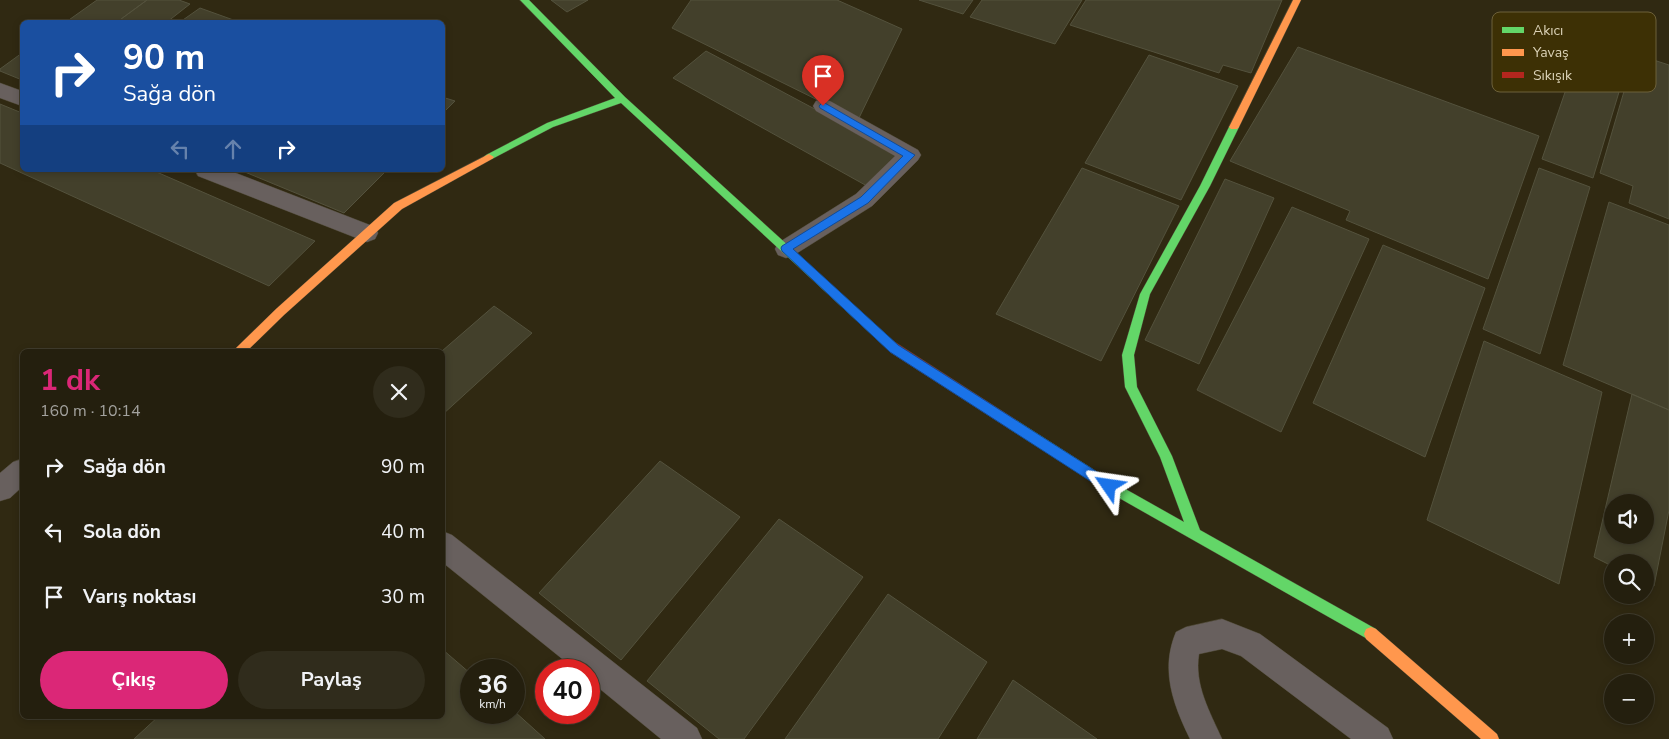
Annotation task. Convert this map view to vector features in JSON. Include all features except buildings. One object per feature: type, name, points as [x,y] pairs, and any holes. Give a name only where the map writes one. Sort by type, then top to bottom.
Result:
[{"type":"street","points":[[524,0],[622,99],[894,349],[1109,486],[1375,636],[1492,739]]},
{"type":"street","points":[[1195,535],[1166,456],[1132,387],[1128,355],[1145,294],[1205,186],[1297,0]]},
{"type":"street","points":[[0,90],[20,98]]},
{"type":"street","points":[[242,349],[280,312],[398,206],[550,126],[622,99]]},
{"type":"street","points":[[786,248],[864,200],[910,155],[823,106]]},
{"type":"street","points":[[211,172],[368,233]]},
{"type":"street","points":[[0,488],[20,473]]},
{"type":"street","points":[[445,546],[686,739]]},
{"type":"street","points":[[1206,739],[1190,706],[1182,666],[1186,642],[1222,634],[1250,644],[1377,739]]},
{"type":"traffic: fast","points":[[524,0],[622,99],[887,342]]},
{"type":"traffic: fast","points":[[489,157],[550,125],[622,99]]},
{"type":"traffic: fast","points":[[1195,535],[1166,456],[1131,387],[1128,355],[1145,294],[1205,186],[1234,127]]},
{"type":"traffic: fast","points":[[1012,424],[1109,486],[1371,634]]},
{"type":"traffic: slow","points":[[1234,127],[1297,0]]},
{"type":"traffic: slow","points":[[242,349],[280,312],[398,206],[489,157]]},
{"type":"traffic: slow","points":[[1371,634],[1492,739]]},
{"type":"traffic: jam","points":[[887,342],[894,349],[1012,424]]},
{"type":"route","points":[[823,106],[910,155],[864,200],[786,248],[894,349],[1109,486]]}]
